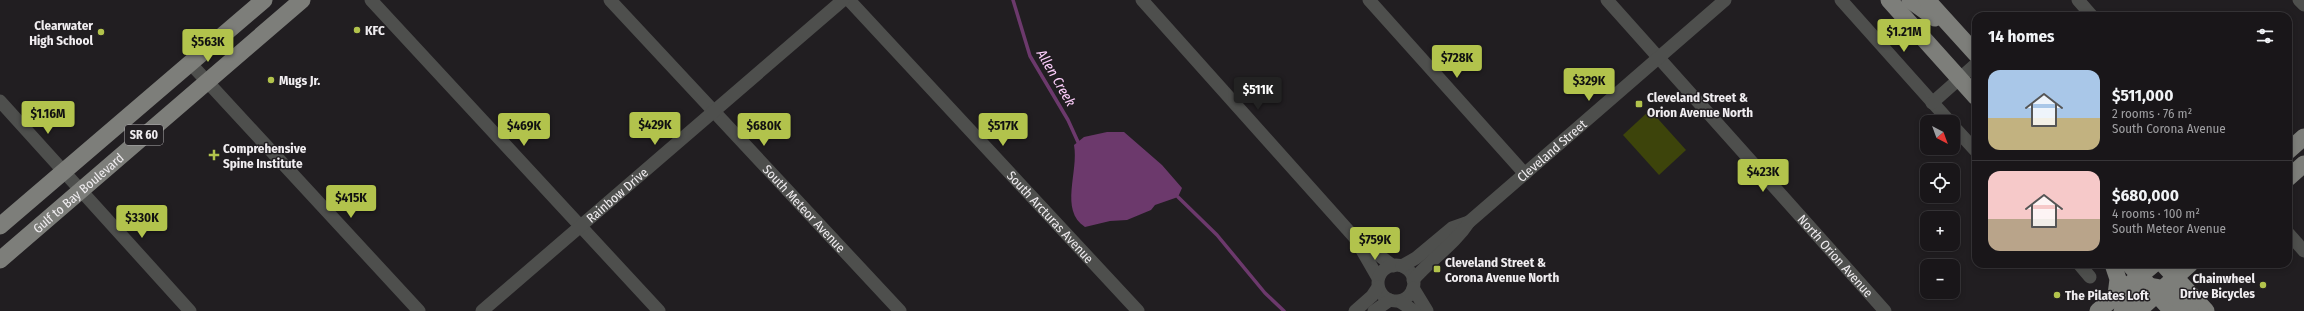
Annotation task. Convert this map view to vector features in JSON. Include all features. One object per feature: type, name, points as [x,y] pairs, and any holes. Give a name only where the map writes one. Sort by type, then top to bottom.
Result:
[{"type":"main road","name":"Gulf to Bay Boulevard","points":[[0,226],[264,0]]},
{"type":"main road","name":"Gulf to Bay Boulevard","points":[[0,260],[302,0]]},
{"type":"main road","points":[[1889,0],[1972,92]]},
{"type":"main road","points":[[1910,0],[1957,33]]},
{"type":"main road","points":[[1927,0],[1972,50]]},
{"type":"main road","points":[[2292,148],[2304,137]]},
{"type":"main road","points":[[2292,174],[2304,164]]},
{"type":"main road","points":[[2114,268],[2118,279],[2116,295]]},
{"type":"main road","points":[[2098,311],[2116,295],[2160,273]]},
{"type":"main road","points":[[2122,311],[2160,273]]},
{"type":"main road","points":[[2138,311],[2160,273]]},
{"type":"main road","points":[[2160,273],[2173,311]]},
{"type":"main road","points":[[2160,273],[2190,311]]},
{"type":"main road","points":[[2160,273],[2206,311]]},
{"type":"street","points":[[372,0],[659,311]]},
{"type":"street","name":"South Meteor Avenue","points":[[610,0],[900,311]]},
{"type":"street","name":"Rainbow Drive","points":[[482,311],[843,0]]},
{"type":"street","name":"South Arcturas Avenue","points":[[849,0],[1138,311]]},
{"type":"street","points":[[1142,0],[1355,238],[1397,266],[1409,272],[1426,311]]},
{"type":"street","points":[[1370,0],[1525,174]]},
{"type":"street","name":"North Orion Avenue","points":[[1606,0],[1885,311]]},
{"type":"street","name":"Cleveland Street","points":[[1413,284],[1426,266],[1459,237],[1469,222],[1725,0]]},
{"type":"street","points":[[1841,0],[1944,115]]},
{"type":"street","points":[[2078,0],[2088,12]]},
{"type":"street","points":[[2299,0],[2304,6]]},
{"type":"street","points":[[190,62],[419,311]]},
{"type":"street","points":[[1932,102],[1972,68]]},
{"type":"street","points":[[0,101],[190,311]]},
{"type":"street","points":[[1960,134],[1972,147]]},
{"type":"street","name":"Cleveland Street","points":[[1397,266],[1416,258],[1452,228],[1469,222]]},
{"type":"street","points":[[1355,238],[1378,283],[1380,293],[1414,311]]},
{"type":"street","points":[[2292,238],[2304,251]]},
{"type":"street","points":[[1355,311],[1372,296],[1384,270],[1397,266]]},
{"type":"street","points":[[2082,268],[2090,277]]},
{"type":"street","points":[[1374,311],[1408,296],[1413,284]]},
{"type":"green space","points":[[1650,110],[1686,150],[1659,175],[1623,135]]},
{"type":"shaded area","points":[[1107,132],[1124,132],[1162,165],[1182,188],[1178,197],[1155,205],[1151,210],[1127,220],[1110,221],[1085,227],[1077,220],[1071,201],[1075,156],[1074,145],[1084,137]]},
{"type":"waterway","name":"Allen Creek","points":[[1013,0],[1030,56],[1068,120],[1078,142]]},
{"type":"waterway","name":"Allen Creek","points":[[1178,197],[1217,235],[1265,293],[1284,311]]},
{"type":"place","name":"KFC","points":[[357,30]]},
{"type":"place","name":"Clearwater High School","points":[[101,32]]},
{"type":"place","name":"Mugs Jr.","points":[[271,80]]},
{"type":"place","name":"Cleveland Street & Orion Avenue North","points":[[1639,104]]},
{"type":"place","name":"Comprehensive Spine Institute","points":[[214,155]]},
{"type":"place","name":"Cleveland Street & Corona Avenue North","points":[[1437,269]]},
{"type":"place","name":"Chainwheel Drive Bicycles","points":[[2263,285]]},
{"type":"place","name":"The Pilates Loft","points":[[2057,295]]}]
